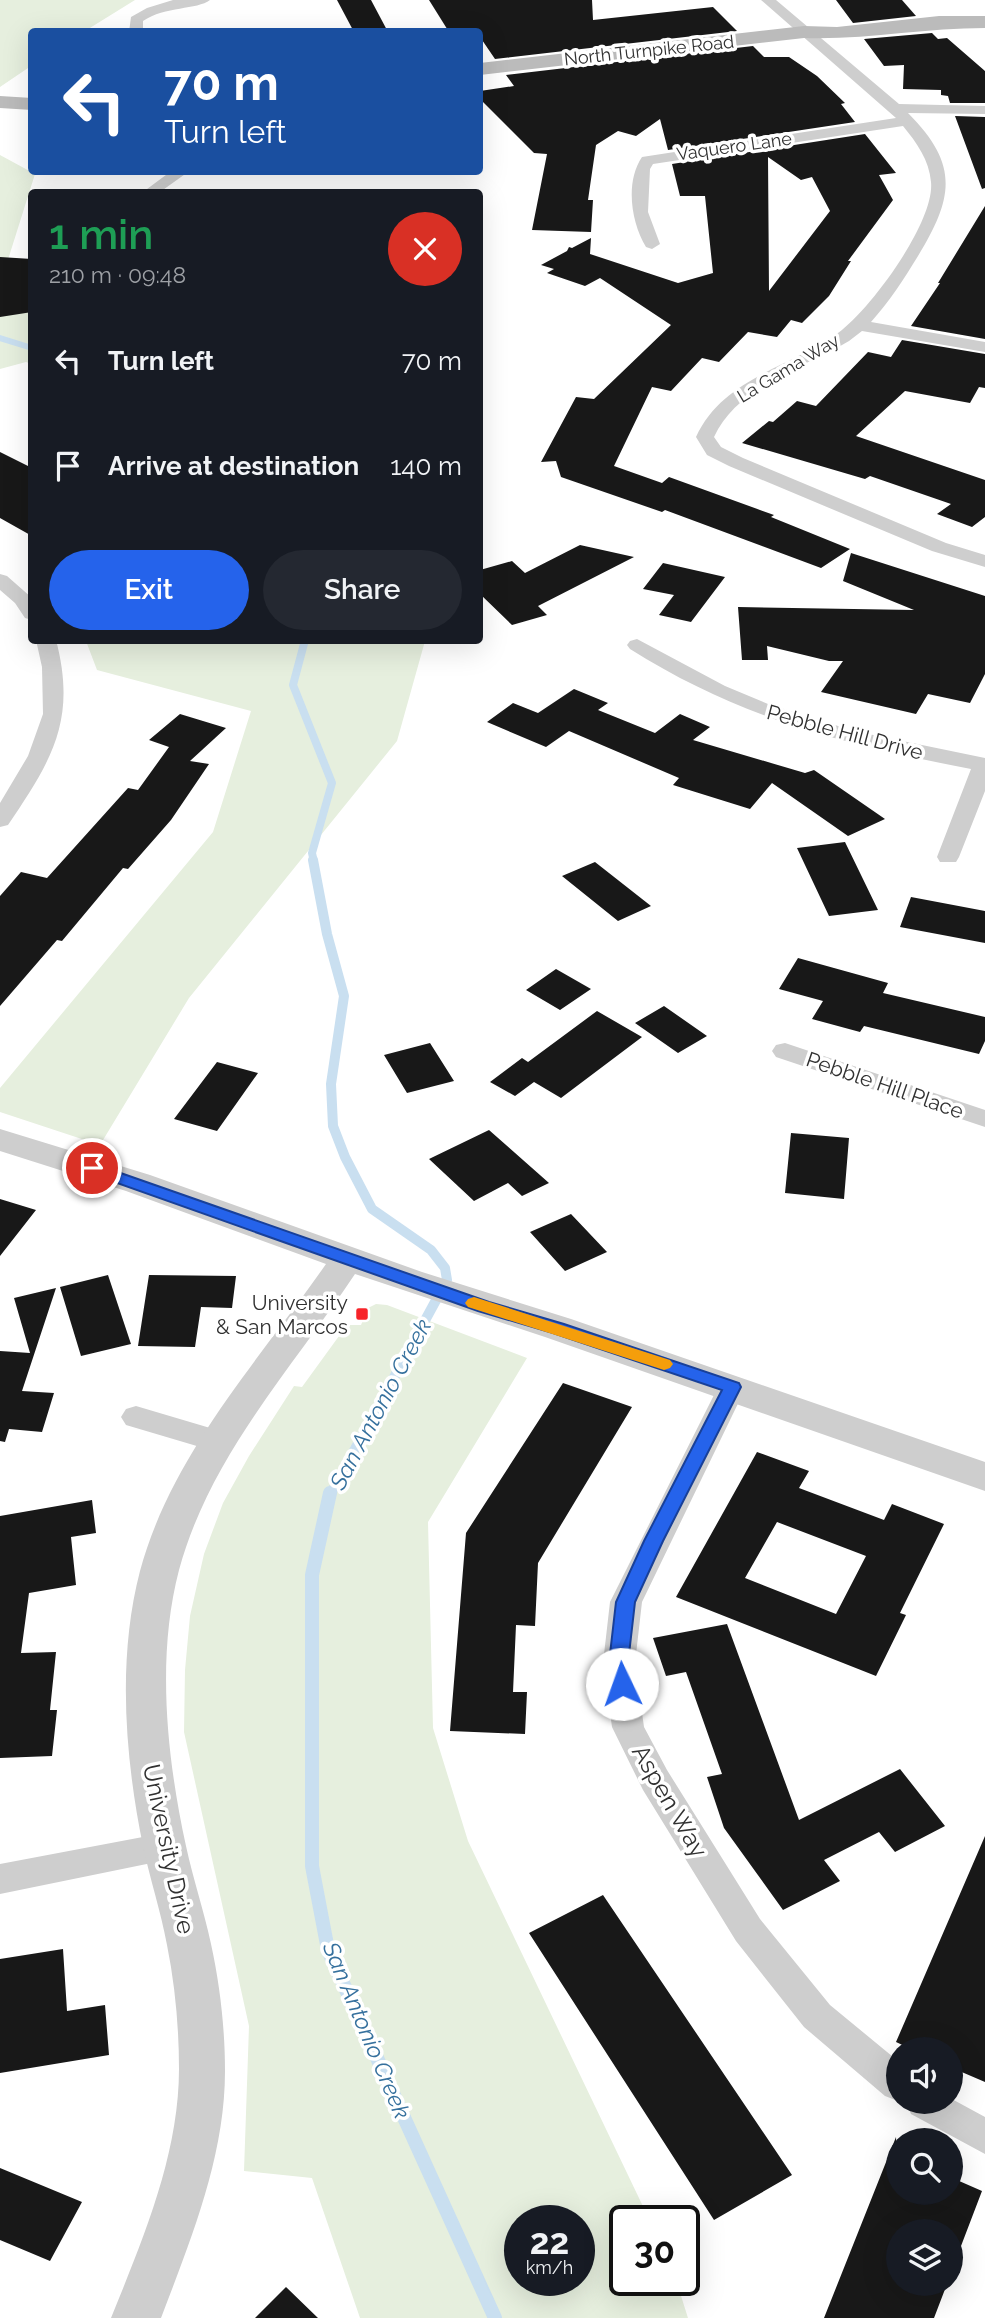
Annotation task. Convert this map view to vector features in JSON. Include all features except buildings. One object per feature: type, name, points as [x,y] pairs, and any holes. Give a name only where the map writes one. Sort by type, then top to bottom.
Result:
[{"type":"main road","name":"North Turnpike Road","points":[[483,69],[811,32],[887,19],[985,13]]},
{"type":"main road","name":"North Turnpike Road","points":[[811,32],[837,33],[939,22],[985,22]]},
{"type":"main road","points":[[0,102],[28,104]]},
{"type":"street","points":[[136,28],[136,20],[147,11],[202,0]]},
{"type":"street","name":"La Gama Way","points":[[768,0],[811,32],[901,114],[930,149],[939,179],[938,200],[934,216],[898,276],[859,325],[826,348],[736,397],[708,424],[705,437],[715,451],[736,462],[939,547],[985,561]]},
{"type":"street","points":[[901,114],[985,110]]},
{"type":"street","name":"Vaquero Lane","points":[[652,244],[640,212],[642,169],[648,160],[901,114]]},
{"type":"street","points":[[154,189],[176,175]]},
{"type":"street","points":[[859,325],[985,347]]},
{"type":"street","points":[[0,580],[28,608]]},
{"type":"street","points":[[0,820],[35,769],[51,732],[56,694],[53,663],[47,644]]},
{"type":"street","name":"Pebble Hill Drive","points":[[637,645],[671,668],[741,702],[805,726],[985,765]]},
{"type":"street","points":[[948,857],[985,765]]},
{"type":"street","name":"Pebble Hill Place","points":[[785,1051],[985,1119]]},
{"type":"street","points":[[0,1140],[138,1183],[484,1307],[546,1324],[733,1387],[985,1477]]},
{"type":"street","name":"University Drive","points":[[136,2318],[177,2213],[200,2105],[200,2036],[192,1958],[164,1847],[149,1750],[147,1648],[160,1570],[181,1510],[216,1441],[348,1258]]},
{"type":"street","name":"Aspen Way","points":[[733,1387],[653,1541],[626,1602],[619,1663],[628,1727],[655,1780],[748,1930],[817,2016],[886,2074]]},
{"type":"street","points":[[135,1417],[216,1441]]},
{"type":"street","points":[[0,1879],[164,1847]]},
{"type":"street","points":[[945,2114],[985,2137]]},
{"type":"green space","points":[[0,0],[135,0],[90,28],[28,28],[28,68],[0,87]]},
{"type":"green space","points":[[0,155],[28,170],[28,175],[35,175],[28,189],[0,285]]},
{"type":"green space","points":[[0,297],[28,308],[28,363],[0,369]]},
{"type":"green space","points":[[87,644],[424,644],[397,741],[189,998],[100,1145],[0,1112],[0,1088],[213,832],[251,711],[97,670]]},
{"type":"green space","points":[[376,1304],[387,1305],[527,1358],[428,1522],[433,1728],[468,1841],[642,2205],[609,2205],[609,2296],[681,2296],[688,2318],[360,2318],[312,2178],[244,2171],[249,2026],[184,1732],[185,1670],[190,1616],[204,1554],[223,1503],[249,1456],[294,1386],[302,1387],[347,1325],[361,1325],[368,1308]]},
{"type":"waterway","name":"San Antonio Creek","points":[[0,338],[28,347]]},
{"type":"waterway","name":"San Antonio Creek","points":[[304,644],[293,685],[332,783],[312,853],[314,862]]},
{"type":"waterway","name":"San Antonio Creek","points":[[313,860],[327,934],[344,996],[331,1084],[333,1126],[345,1157],[372,1209],[431,1250],[445,1268],[447,1280],[330,1495]]},
{"type":"waterway","name":"San Antonio Creek","points":[[330,1493],[312,1575],[312,1866],[328,1950],[495,2318]]},
{"type":"slow traffic","points":[[474,1303],[664,1364]]},
{"type":"place","name":"University & San Marcos","points":[[362,1314]]},
{"type":"route","points":[[92,1168],[484,1307],[558,1328],[733,1387],[653,1541],[626,1602],[619,1663],[622,1684]]}]
